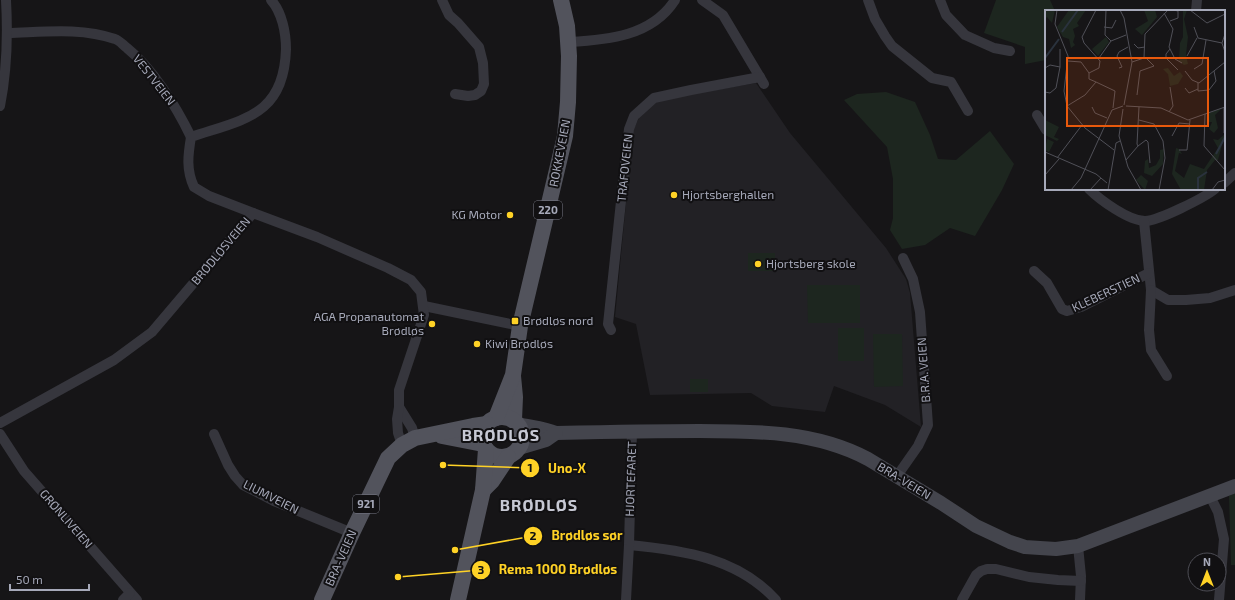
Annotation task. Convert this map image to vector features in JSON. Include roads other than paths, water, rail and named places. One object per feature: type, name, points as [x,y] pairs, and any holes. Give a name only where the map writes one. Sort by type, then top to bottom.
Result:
[{"type":"main road","name":"ROKKEVEIEN","points":[[491,421],[512,375],[520,326],[565,136],[568,102],[569,42],[561,0]]},
{"type":"main road","name":"ROKKEVEIEN","points":[[512,375],[516,397],[516,422]]},
{"type":"main road","points":[[409,442],[491,421],[508,418],[516,422]]},
{"type":"main road","name":"220","points":[[458,600],[483,490],[483,430],[491,421]]},
{"type":"main road","name":"BRA-VEIEN","points":[[516,422],[528,427],[546,429],[556,433],[632,431],[759,431],[783,433],[824,441],[859,454],[976,526],[1010,542],[1025,547],[1056,549],[1078,546],[1235,486]]},
{"type":"main road","name":"220","points":[[483,490],[514,453],[522,440],[522,432],[516,422]]},
{"type":"main road","name":"BRA-VEIEN","points":[[514,453],[546,440],[556,433]]},
{"type":"main road","points":[[436,435],[484,447],[492,455],[500,458],[514,453]]},
{"type":"main road","name":"BRA-VEIEN","points":[[322,600],[388,458],[409,442]]},
{"type":"street","points":[[0,106],[4,87],[8,33],[6,0]]},
{"type":"street","points":[[442,0],[449,15],[479,47],[483,63],[484,84],[481,91],[476,95],[468,96],[455,94]]},
{"type":"street","points":[[569,42],[594,41],[625,36],[645,27],[662,16],[675,0]]},
{"type":"street","name":"TRAFOVEIEN","points":[[611,330],[608,324],[627,145],[629,129],[634,116],[654,98],[691,90],[762,80],[723,15],[702,0]]},
{"type":"street","points":[[868,0],[875,19],[892,46],[932,78],[951,82],[968,111]]},
{"type":"street","points":[[940,0],[946,16],[965,35],[994,48],[1010,51]]},
{"type":"street","points":[[1196,10],[1197,0]]},
{"type":"street","points":[[253,213],[209,196],[194,187],[188,170],[188,158],[191,137],[255,114],[266,106],[276,94],[282,79],[286,46],[284,28],[276,2]]},
{"type":"street","name":"VESTVEIEN","points":[[8,33],[89,33],[116,39],[139,58],[173,103],[191,137]]},
{"type":"street","points":[[1037,115],[1045,128]]},
{"type":"street","points":[[1225,181],[1235,173]]},
{"type":"street","points":[[1090,190],[1120,213],[1144,222],[1155,220],[1213,190]]},
{"type":"street","name":"BRØDLØSVEIEN","points":[[0,424],[114,360],[152,332],[253,213],[341,247],[411,280],[421,292],[424,306]]},
{"type":"street","name":"KLEBERSTIEN","points":[[1144,222],[1151,290],[1149,330],[1151,350],[1167,376]]},
{"type":"street","name":"B.R.A. VEIEN","points":[[897,476],[918,446],[928,425],[920,312],[914,280],[903,258]]},
{"type":"street","name":"KLEBERSTIEN","points":[[1034,271],[1047,283],[1062,309],[1067,311],[1081,307],[1149,273]]},
{"type":"street","name":"KLEBERSTIEN","points":[[1151,290],[1168,300],[1210,298],[1235,290]]},
{"type":"street","points":[[399,407],[412,428],[409,442],[398,433],[397,418],[399,407],[399,390],[424,315],[424,306],[520,326]]},
{"type":"street","name":"HJORTEFARET","points":[[626,600],[632,431]]},
{"type":"street","name":"GRØNLIVEIEN","points":[[0,434],[24,471],[130,598]]},
{"type":"street","name":"LIUMVEIEN","points":[[214,434],[228,464],[235,476],[243,485],[274,501],[352,533]]},
{"type":"street","points":[[1210,496],[1218,512],[1224,539],[1219,600]]},
{"type":"street","points":[[629,545],[664,548],[699,555],[729,566],[758,583],[776,600]]},
{"type":"street","points":[[1078,546],[1081,581],[1080,600]]},
{"type":"street","points":[[962,600],[976,575],[987,569],[996,569],[1029,577],[1081,581]]},
{"type":"place","name":"Hjortsberghallen","points":[[674,195]]},
{"type":"place","name":"KG Motor","points":[[510,215]]},
{"type":"place","name":"Hjortsberg skole","points":[[758,264]]},
{"type":"place","name":"Brødløs nord","points":[[515,321]]},
{"type":"place","name":"AGA Propanautomat Brødløs","points":[[432,324]]},
{"type":"place","name":"Kiwi Brødløs","points":[[477,344]]},
{"type":"place","name":"Uno-X","points":[[443,465]]},
{"type":"place","name":"Brødløs sør","points":[[455,550]]},
{"type":"place","name":"Rema 1000 Brødløs","points":[[398,577]]},
{"type":"district","name":"BRØDLØS","points":[[501,435]]},
{"type":"district","name":"BRØDLØS","points":[[539,505]]}]
